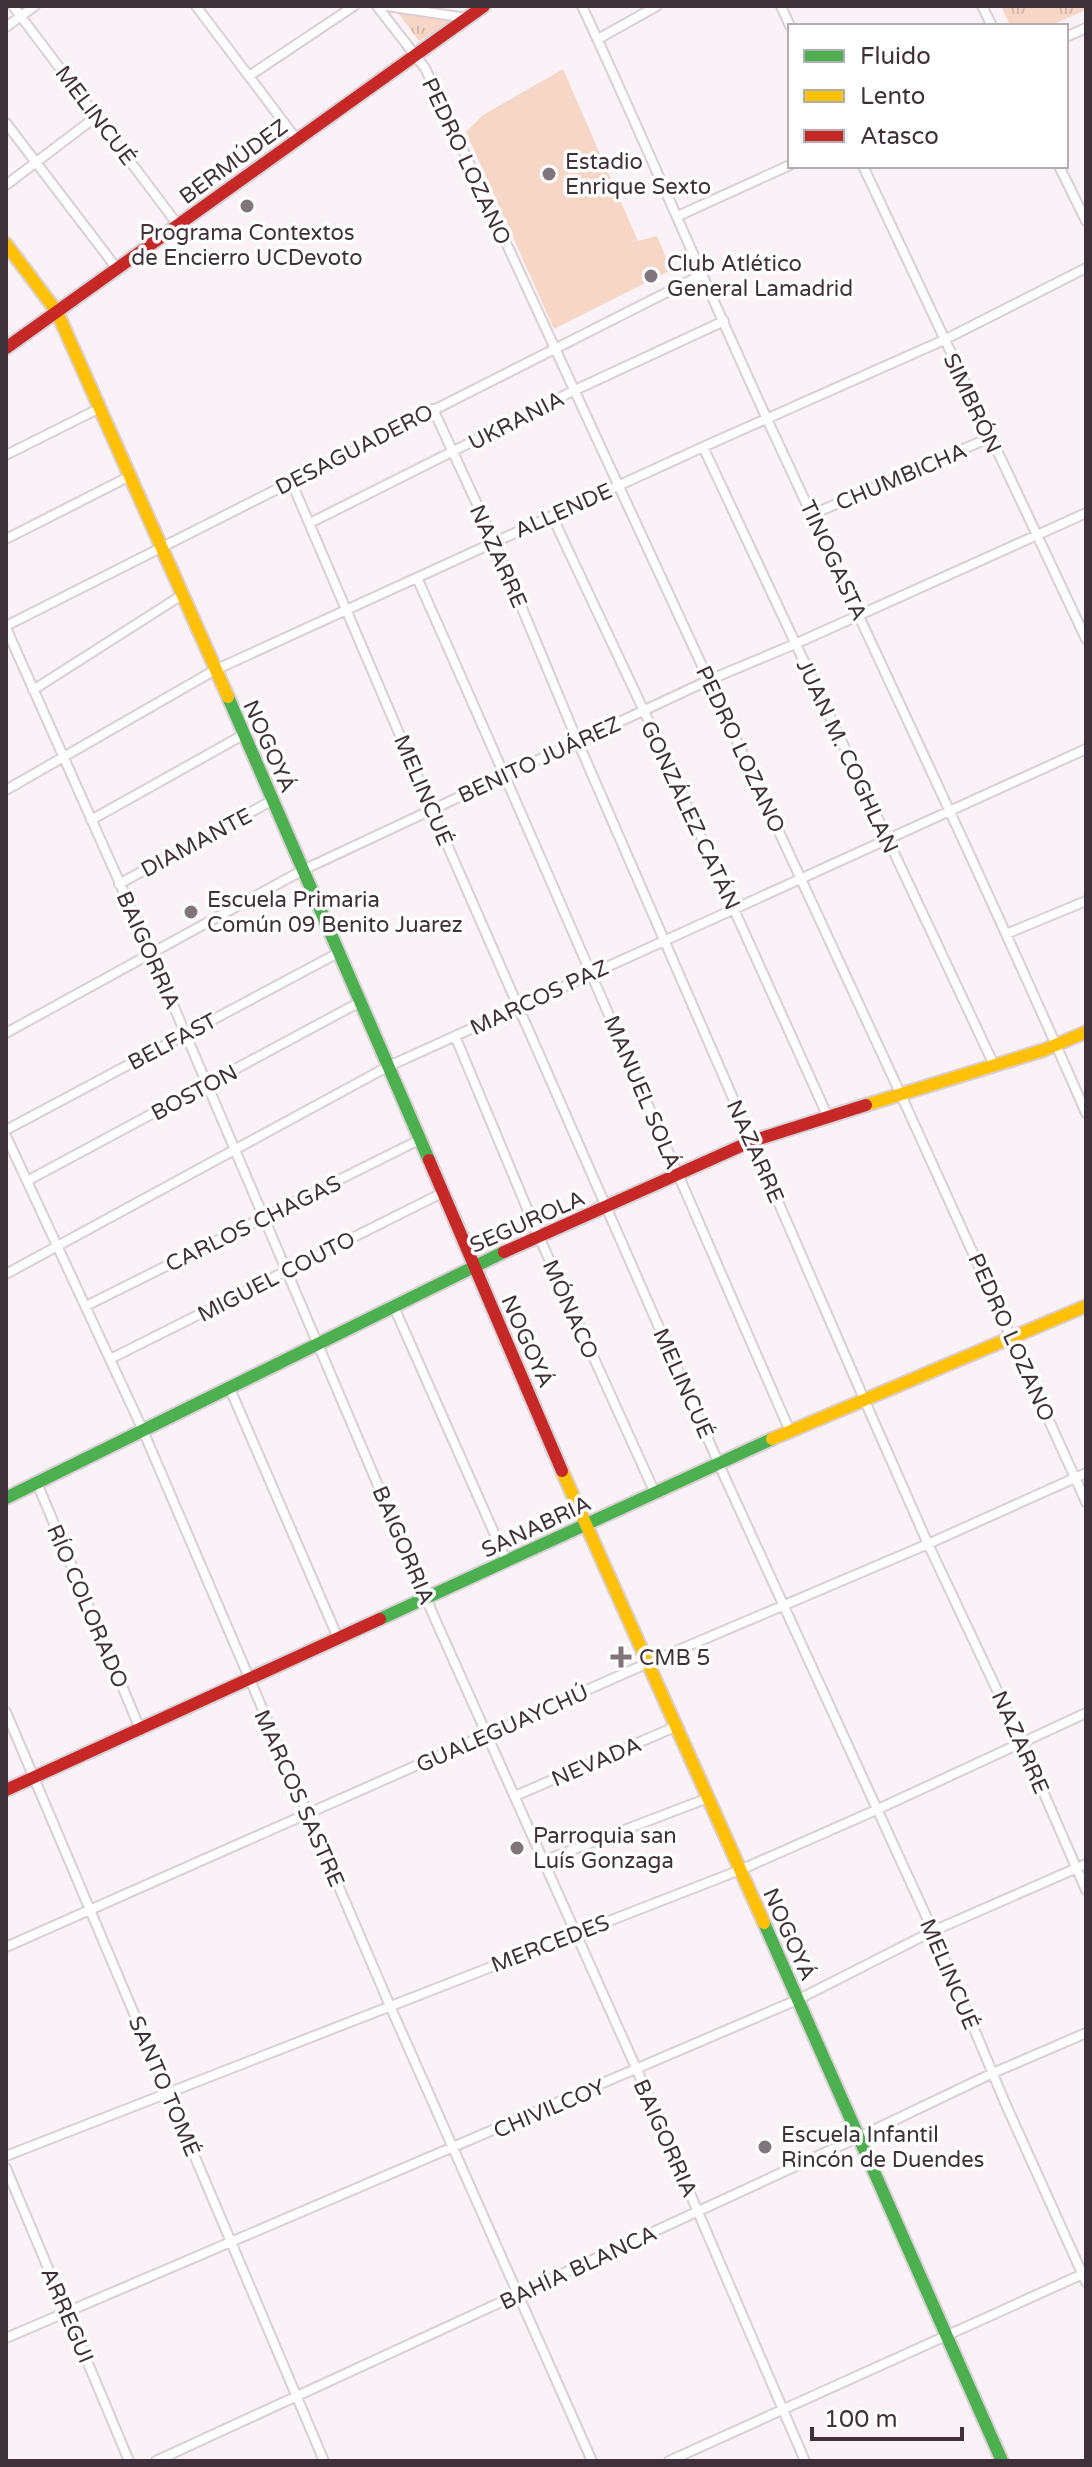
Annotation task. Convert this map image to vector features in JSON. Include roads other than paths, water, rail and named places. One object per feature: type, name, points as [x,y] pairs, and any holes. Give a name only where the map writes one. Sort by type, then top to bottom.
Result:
[{"type":"street","name":"MELINCUÉ","points":[[13,6],[178,225]]},
{"type":"street","points":[[6,27],[35,6]]},
{"type":"street","points":[[196,6],[297,140]]},
{"type":"street","points":[[249,76],[354,6]]},
{"type":"street","name":"PEDRO LOZANO","points":[[377,6],[425,68],[553,349],[620,484],[1086,1502]]},
{"type":"street","points":[[387,6],[467,18]]},
{"type":"street","name":"BERMÚDEZ","points":[[6,348],[484,6]]},
{"type":"street","name":"TINOGASTA","points":[[582,6],[1086,1113]]},
{"type":"street","points":[[598,39],[657,6]]},
{"type":"street","points":[[982,6],[991,24]]},
{"type":"street","points":[[6,185],[97,116]]},
{"type":"street","points":[[6,123],[118,270]]},
{"type":"street","points":[[678,216],[788,166]]},
{"type":"street","name":"SIMBRÓN","points":[[864,168],[1086,639]]},
{"type":"street","points":[[1060,168],[1086,221]]},
{"type":"street","name":"NOGOYÁ","points":[[6,244],[57,312],[273,800],[586,1526],[1002,2461]]},
{"type":"street","name":"ALLENDE","points":[[6,790],[215,670],[494,541],[944,340],[1086,268]]},
{"type":"street","name":"DESAGUADERO","points":[[6,627],[703,274]]},
{"type":"street","name":"UKRANIA","points":[[310,523],[573,391],[724,321]]},
{"type":"street","points":[[6,455],[100,408]]},
{"type":"street","name":"NAZARRE","points":[[433,409],[494,541],[577,740],[864,1399],[1086,1890]]},
{"type":"street","name":"CHUMBICHA","points":[[813,514],[989,438]]},
{"type":"street","name":"JUAN M. COGHLAN","points":[[703,447],[994,1065]]},
{"type":"street","points":[[6,539],[130,476]]},
{"type":"street","name":"MELINCUÉ","points":[[291,481],[719,1464],[933,1931],[1085,2276]]},
{"type":"street","name":"BENITO JUÁREZ","points":[[6,1033],[303,870],[431,808],[709,680],[1086,513]]},
{"type":"street","name":"GONZÁLEZ CATÁN","points":[[552,516],[828,1117]]},
{"type":"street","name":"MANUEL SOLÁ","points":[[417,578],[593,973],[790,1431]]},
{"type":"street","points":[[33,690],[182,595]]},
{"type":"street","name":"BAIGORRIA","points":[[6,627],[151,953],[427,1598],[637,2070],[805,2461]]},
{"type":"street","points":[[91,820],[243,735]]},
{"type":"street","name":"MARCOS PAZ","points":[[6,1274],[387,1067],[1086,749]]},
{"type":"street","name":"DIAMANTE","points":[[119,884],[273,800]]},
{"type":"street","points":[[1006,934],[1086,901]]},
{"type":"street","name":"BELFAST","points":[[6,1133],[338,953]]},
{"type":"street","name":"BOSTON","points":[[27,1181],[360,1002]]},
{"type":"street","name":"SEGUROLA","points":[[6,1498],[474,1266],[677,1173],[752,1141],[1056,1046],[1086,1032]]},
{"type":"street","name":"MÓNACO","points":[[455,1036],[539,1237],[655,1493]]},
{"type":"street","name":"MARCOS SASTRE","points":[[6,1133],[143,1432],[390,2006],[592,2461]]},
{"type":"street","name":"CARLOS CHAGAS","points":[[86,1306],[419,1140]]},
{"type":"street","name":"MIGUEL COUTO","points":[[110,1359],[442,1193]]},
{"type":"street","name":"SANABRIA","points":[[6,1790],[790,1431],[1086,1306]]},
{"type":"street","points":[[394,1307],[507,1562]]},
{"type":"street","points":[[230,1389],[338,1638]]},
{"type":"street","name":"GUALEGUAYCHÚ","points":[[6,1947],[1086,1473]]},
{"type":"street","name":"RÍO COLORADO","points":[[37,1483],[140,1729]]},
{"type":"street","name":"SANTO TOMÉ","points":[[6,1712],[324,2461]]},
{"type":"street","name":"MERCEDES","points":[[6,2156],[740,1870],[1086,1713]]},
{"type":"street","name":"NEVADA","points":[[515,1796],[677,1726]]},
{"type":"street","points":[[543,1861],[708,1798]]},
{"type":"street","name":"CHIVILCOY","points":[[6,2338],[797,2000],[933,1931],[1086,1864]]},
{"type":"street","name":"BAHÍA BLANCA","points":[[156,2461],[993,2073],[1086,2033]]},
{"type":"street","name":"ARREGUI","points":[[6,2168],[129,2461]]},
{"type":"street","points":[[669,2461],[946,2335],[1085,2276]]},
{"type":"place","name":"Estadio Enrique Sexto","points":[[549,174]]},
{"type":"place","name":"Programa Contextos de Encierro UCDevoto","points":[[247,206]]},
{"type":"place","name":"Club Atlético General Lamadrid","points":[[651,276]]},
{"type":"place","name":"Escuela Primaria Común 09 Benito Juarez","points":[[191,912]]},
{"type":"place","name":"CMB 5","points":[[621,1657]]},
{"type":"place","name":"Parroquia san Luís Gonzaga","points":[[517,1848]]},
{"type":"place","name":"Escuela Infantil Rincón de Duendes","points":[[765,2147]]}]
